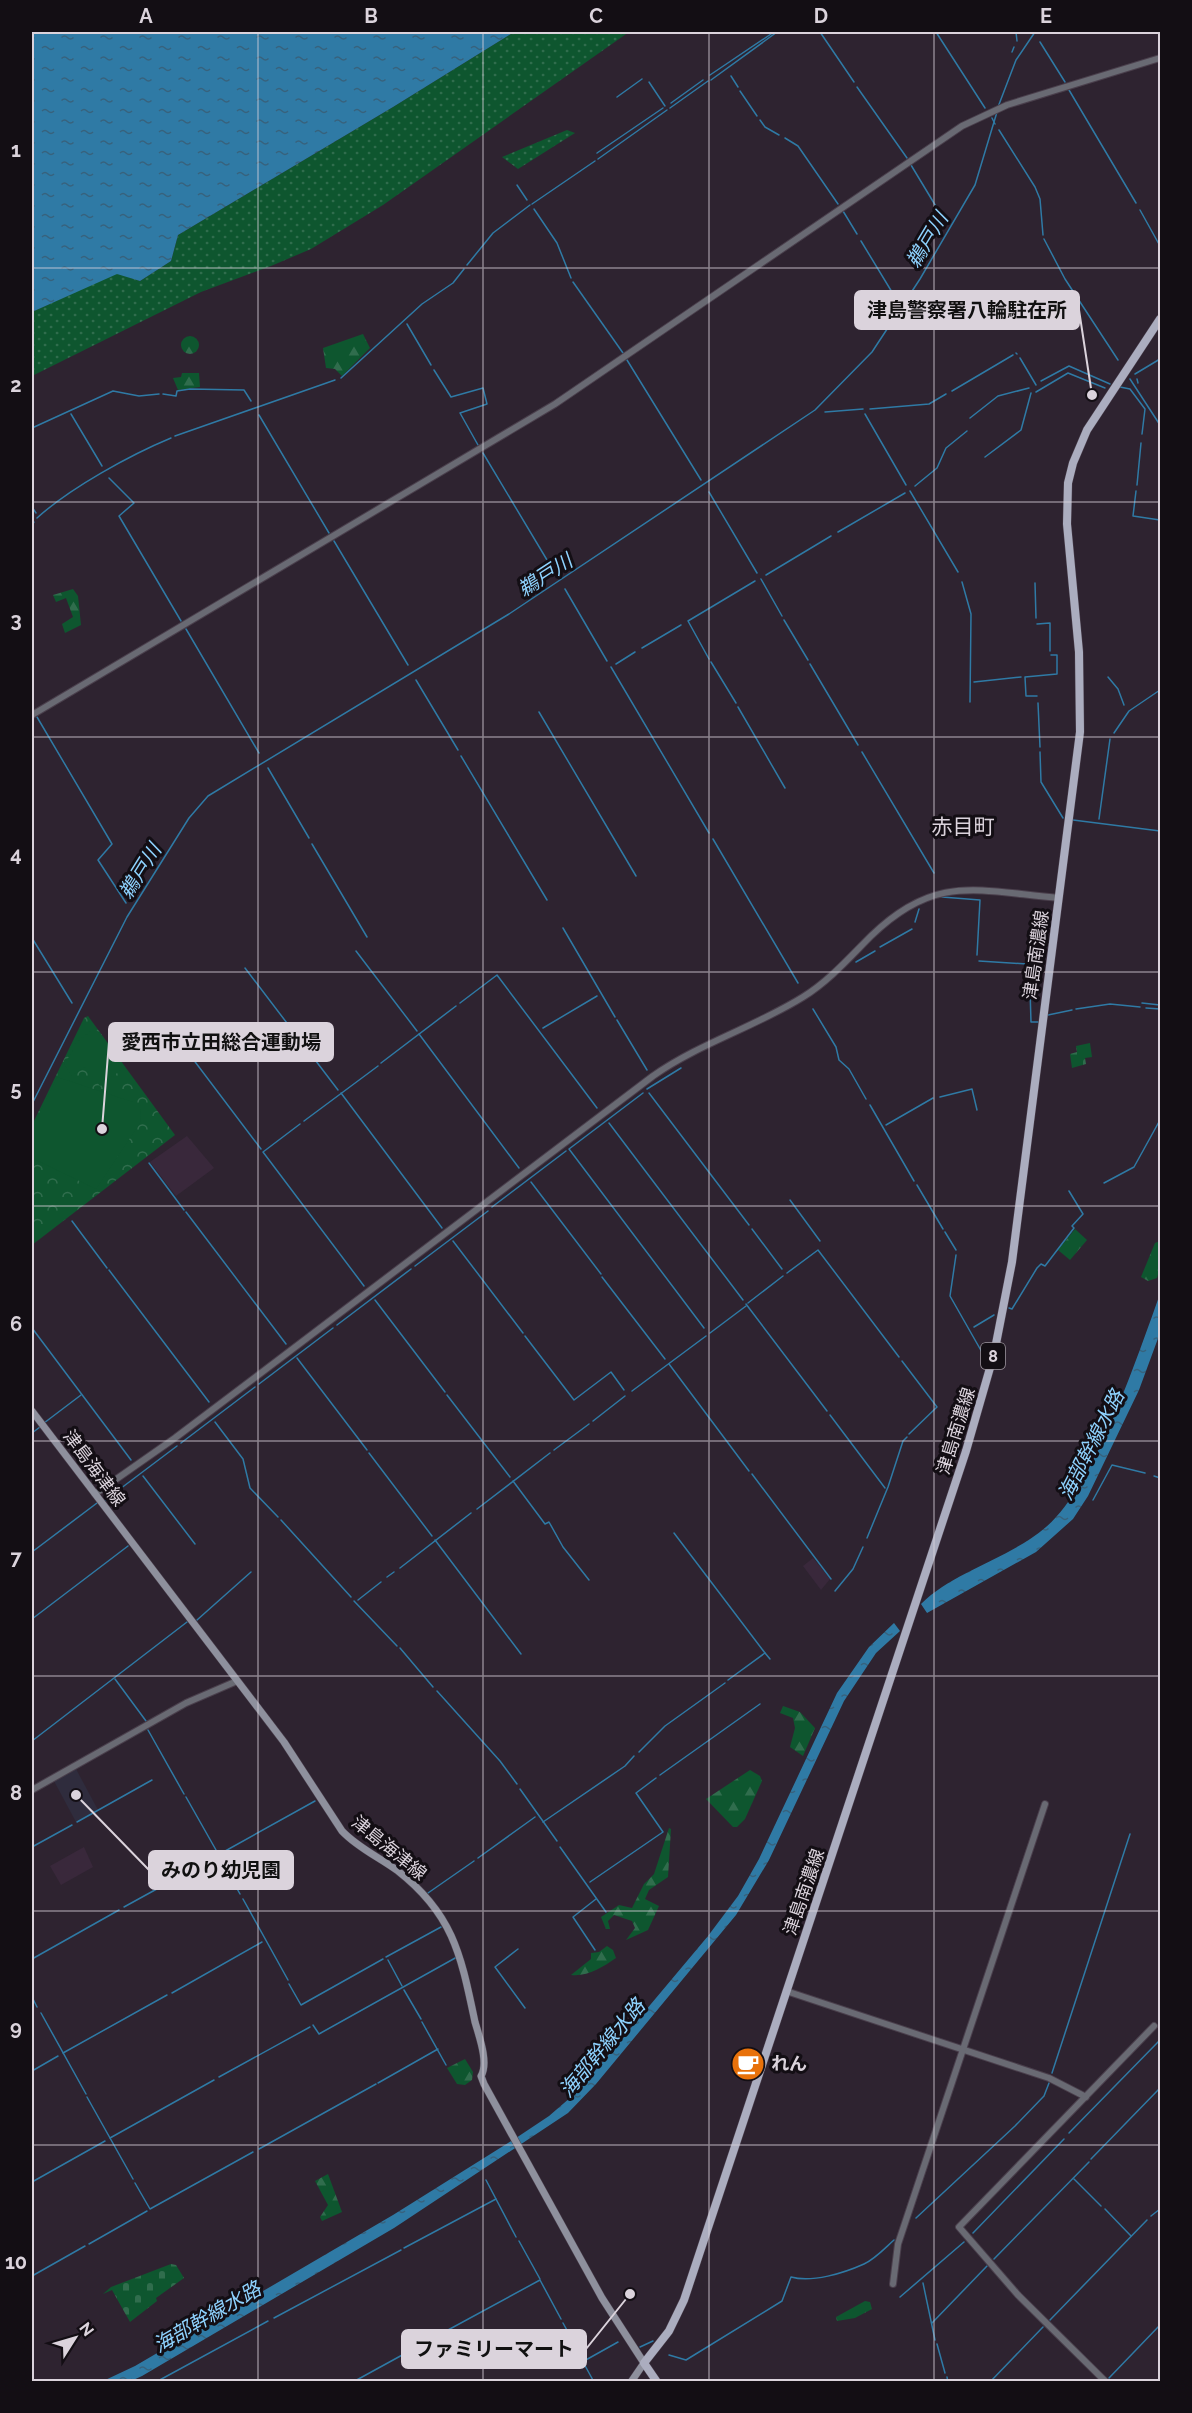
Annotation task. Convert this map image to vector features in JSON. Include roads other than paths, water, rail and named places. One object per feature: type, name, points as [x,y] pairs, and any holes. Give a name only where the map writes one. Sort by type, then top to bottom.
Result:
[{"type":"main road","name":"津島南濃線","points":[[644,2363],[677,2317],[966,1451],[994,1354],[1012,1262],[1080,732],[1081,694],[1067,524],[1068,483],[1073,463],[1087,430],[1161,319]]},
{"type":"main road","name":"津島海津線","points":[[32,1411],[284,1742],[342,1831],[353,1842],[398,1871],[429,1900],[446,1924],[461,1956],[482,2052],[484,2071],[481,2076],[603,2300],[644,2363]]},
{"type":"main road","points":[[631,2382],[644,2363],[657,2382]]},
{"type":"street","points":[[32,715],[555,404],[939,140],[998,108],[1161,58]]},
{"type":"street","points":[[95,1494],[175,1438],[653,1076],[686,1055],[778,1012],[803,997],[829,977],[888,920],[913,903],[939,893],[969,888],[1059,898]]},
{"type":"street","points":[[32,1790],[186,1703],[237,1681]]},
{"type":"street","points":[[893,2284],[898,2244],[1045,1804]]},
{"type":"street","points":[[786,1991],[1049,2078],[1086,2097]]},
{"type":"street","points":[[1106,2382],[1018,2295],[959,2227],[1155,2026]]},
{"type":"water","points":[[32,32],[514,32],[178,235],[171,261],[140,281],[117,274],[32,312]]},
{"type":"water","points":[[1160,1294],[1160,1333],[1139,1390],[1088,1496],[1073,1519],[1036,1552],[927,1613],[921,1604],[934,1593],[1016,1548],[1046,1527],[1064,1508],[1081,1482],[1113,1418]]},
{"type":"water","points":[[894,1623],[900,1631],[876,1653],[844,1701],[769,1860],[736,1915],[596,2084],[568,2113],[394,2228],[142,2376],[131,2381],[101,2382],[135,2366],[393,2215],[549,2116],[578,2091],[708,1936],[738,1896],[759,1859],[837,1693],[869,1647]]},
{"type":"waterway","points":[[710,75],[774,32]]},
{"type":"waterway","points":[[711,80],[777,32]]},
{"type":"waterway","points":[[820,32],[854,82]]},
{"type":"waterway","points":[[936,32],[985,108]]},
{"type":"waterway","points":[[1016,32],[1017,41]]},
{"type":"waterway","name":"鵜戸川","points":[[998,107],[1016,60],[1035,32]]},
{"type":"waterway","points":[[1040,42],[1065,82]]},
{"type":"waterway","points":[[1012,52],[1014,47]]},
{"type":"waterway","points":[[731,76],[738,87]]},
{"type":"waterway","points":[[617,97],[642,79]]},
{"type":"waterway","points":[[671,103],[703,80]]},
{"type":"waterway","points":[[670,108],[708,81]]},
{"type":"waterway","points":[[649,82],[665,106]]},
{"type":"waterway","points":[[857,87],[907,158]]},
{"type":"waterway","points":[[1069,90],[1136,203]]},
{"type":"waterway","points":[[740,91],[757,116]]},
{"type":"waterway","points":[[597,153],[663,108]]},
{"type":"waterway","points":[[598,159],[667,110]]},
{"type":"waterway","name":"鵜戸川","points":[[32,1104],[127,917],[189,818],[208,796],[509,614],[815,410],[872,352],[920,279],[975,185],[997,112]]},
{"type":"waterway","name":"鵜戸川","points":[[992,118],[995,124]]},
{"type":"waterway","points":[[760,120],[765,127],[779,135]]},
{"type":"waterway","points":[[999,130],[1035,187],[1040,199],[1043,235]]},
{"type":"waterway","points":[[785,138],[798,146],[838,204]]},
{"type":"waterway","points":[[532,204],[595,161]]},
{"type":"waterway","points":[[911,165],[946,223]]},
{"type":"waterway","points":[[517,185],[527,200]]},
{"type":"waterway","points":[[467,265],[493,233],[530,205]]},
{"type":"waterway","points":[[534,209],[557,243],[571,278]]},
{"type":"waterway","points":[[1140,210],[1160,246]]},
{"type":"waterway","points":[[843,211],[857,234]]},
{"type":"waterway","points":[[1044,239],[1065,279],[1118,360]]},
{"type":"waterway","points":[[861,241],[898,302]]},
{"type":"waterway","points":[[341,378],[422,304],[453,283],[464,269]]},
{"type":"waterway","points":[[573,282],[623,353]]},
{"type":"waterway","points":[[407,324],[431,365]]},
{"type":"waterway","points":[[952,391],[1013,355]]},
{"type":"waterway","points":[[1020,358],[1036,385]]},
{"type":"waterway","points":[[1135,374],[1160,359]]},
{"type":"waterway","points":[[627,360],[701,480]]},
{"type":"waterway","points":[[1041,381],[1069,366],[1110,384]]},
{"type":"waterway","points":[[434,370],[451,397],[483,388],[487,404],[460,413],[478,445]]},
{"type":"waterway","points":[[1036,392],[1068,373],[1105,388]]},
{"type":"waterway","points":[[1130,379],[1160,425]]},
{"type":"waterway","points":[[1137,379],[1138,383]]},
{"type":"waterway","points":[[175,436],[335,380]]},
{"type":"waterway","points":[[1120,387],[1130,389],[1145,409],[1142,434]]},
{"type":"waterway","points":[[970,418],[998,396],[1029,388]]},
{"type":"waterway","points":[[163,394],[176,396],[177,391],[190,389],[244,390],[251,401]]},
{"type":"waterway","points":[[32,428],[113,391],[139,396],[159,394]]},
{"type":"waterway","points":[[985,457],[1021,430],[1031,393]]},
{"type":"waterway","points":[[870,409],[929,404],[946,394]]},
{"type":"waterway","points":[[825,412],[863,409]]},
{"type":"waterway","points":[[71,414],[102,466]]},
{"type":"waterway","points":[[865,414],[906,485]]},
{"type":"waterway","points":[[259,415],[329,533]]},
{"type":"waterway","points":[[915,486],[937,468],[946,448],[967,431]]},
{"type":"waterway","points":[[37,518],[66,495],[101,473],[171,438]]},
{"type":"waterway","points":[[1137,485],[1141,443]]},
{"type":"waterway","points":[[483,453],[556,575]]},
{"type":"waterway","points":[[109,478],[134,503],[119,516],[181,621]]},
{"type":"waterway","points":[[910,491],[958,572]]},
{"type":"waterway","points":[[1136,491],[1133,516],[1160,520]]},
{"type":"waterway","points":[[709,492],[757,573]]},
{"type":"waterway","points":[[838,532],[905,493]]},
{"type":"waterway","points":[[32,507],[36,513]]},
{"type":"waterway","points":[[766,575],[831,536]]},
{"type":"waterway","points":[[334,541],[408,665]]},
{"type":"waterway","points":[[761,579],[782,616]]},
{"type":"waterway","points":[[709,659],[688,621],[755,581]]},
{"type":"waterway","points":[[962,582],[971,614],[970,702]]},
{"type":"waterway","points":[[1035,583],[1036,618]]},
{"type":"waterway","points":[[565,589],[607,661]]},
{"type":"waterway","points":[[784,620],[808,660]]},
{"type":"waterway","points":[[1037,624],[1050,623],[1050,651]]},
{"type":"waterway","points":[[642,648],[681,625]]},
{"type":"waterway","points":[[186,629],[259,753]]},
{"type":"waterway","points":[[616,664],[635,652]]},
{"type":"waterway","points":[[1037,696],[1026,696],[1025,677],[1057,674],[1057,655],[1051,655]]},
{"type":"waterway","points":[[711,662],[736,703]]},
{"type":"waterway","points":[[810,664],[858,745]]},
{"type":"waterway","points":[[611,667],[709,833]]},
{"type":"waterway","points":[[974,682],[1021,677]]},
{"type":"waterway","points":[[1108,677],[1118,689],[1124,705]]},
{"type":"waterway","points":[[416,680],[458,750]]},
{"type":"waterway","points":[[1114,733],[1129,711],[1160,690]]},
{"type":"waterway","points":[[1038,703],[1040,747]]},
{"type":"waterway","points":[[738,707],[785,788]]},
{"type":"waterway","points":[[539,712],[636,876]]},
{"type":"waterway","points":[[37,717],[112,844],[98,860],[126,903]]},
{"type":"waterway","points":[[1099,819],[1110,739]]},
{"type":"waterway","points":[[862,752],[934,873]]},
{"type":"waterway","points":[[1040,752],[1041,782],[1063,818]]},
{"type":"waterway","points":[[461,756],[547,900]]},
{"type":"waterway","points":[[268,768],[309,838]]},
{"type":"waterway","points":[[1073,820],[1160,831]]},
{"type":"waterway","points":[[713,839],[798,983]]},
{"type":"waterway","points":[[312,844],[367,937]]},
{"type":"waterway","points":[[942,897],[980,900],[977,955]]},
{"type":"waterway","points":[[915,922],[919,909]]},
{"type":"waterway","points":[[563,928],[615,1017]]},
{"type":"waterway","points":[[880,947],[912,929]]},
{"type":"waterway","points":[[32,938],[72,1003]]},
{"type":"waterway","points":[[356,951],[417,1031]]},
{"type":"waterway","points":[[856,962],[875,951]]},
{"type":"waterway","points":[[979,961],[1027,964],[1029,983]]},
{"type":"waterway","points":[[245,968],[338,1090]]},
{"type":"waterway","points":[[460,1003],[497,975],[597,1108]]},
{"type":"waterway","points":[[1030,989],[1031,1022],[1038,1022]]},
{"type":"waterway","points":[[543,1028],[597,996]]},
{"type":"waterway","points":[[1142,1003],[1160,1005]]},
{"type":"waterway","points":[[1076,1009],[1110,1004],[1140,1007]]},
{"type":"waterway","points":[[381,1063],[456,1006]]},
{"type":"waterway","points":[[1146,1008],[1160,1009]]},
{"type":"waterway","points":[[813,1009],[836,1047],[839,1060],[849,1069],[866,1099]]},
{"type":"waterway","points":[[1048,1015],[1072,1010]]},
{"type":"waterway","points":[[617,1020],[647,1070]]},
{"type":"waterway","points":[[168,1026],[261,1149]]},
{"type":"waterway","points":[[419,1034],[519,1168]]},
{"type":"waterway","points":[[304,1121],[378,1066]]},
{"type":"waterway","points":[[647,1089],[681,1068]]},
{"type":"waterway","points":[[940,1097],[972,1089],[977,1110]]},
{"type":"waterway","points":[[341,1093],[442,1228]]},
{"type":"waterway","points":[[643,1093],[569,1149],[704,1328]]},
{"type":"waterway","points":[[649,1093],[749,1225]]},
{"type":"waterway","points":[[886,1125],[933,1098]]},
{"type":"waterway","points":[[870,1105],[914,1181]]},
{"type":"waterway","points":[[1104,1183],[1134,1167],[1160,1120]]},
{"type":"waterway","points":[[609,1123],[743,1300]]},
{"type":"waterway","points":[[300,1124],[263,1152],[364,1286]]},
{"type":"waterway","points":[[492,1207],[566,1151]]},
{"type":"waterway","points":[[149,1163],[184,1210]]},
{"type":"waterway","points":[[531,1182],[601,1274]]},
{"type":"waterway","points":[[917,1185],[943,1229]]},
{"type":"waterway","points":[[1009,1308],[1012,1309],[1037,1268],[1041,1264],[1045,1266],[1074,1228],[1072,1226],[1083,1214],[1069,1191]]},
{"type":"waterway","points":[[790,1200],[820,1241]]},
{"type":"waterway","points":[[415,1266],[488,1211]]},
{"type":"waterway","points":[[186,1212],[286,1344]]},
{"type":"waterway","points":[[72,1221],[107,1268]]},
{"type":"waterway","points":[[752,1229],[782,1269]]},
{"type":"waterway","points":[[945,1232],[956,1250]]},
{"type":"waterway","points":[[453,1241],[523,1333]]},
{"type":"waterway","points":[[787,1273],[818,1250],[899,1357]]},
{"type":"waterway","points":[[956,1255],[950,1296],[983,1354]]},
{"type":"waterway","points":[[337,1325],[411,1269]]},
{"type":"waterway","points":[[109,1270],[209,1402]]},
{"type":"waterway","points":[[748,1303],[783,1276]]},
{"type":"waterway","points":[[602,1277],[665,1359]]},
{"type":"waterway","points":[[375,1300],[445,1392]]},
{"type":"waterway","points":[[746,1304],[827,1411]]},
{"type":"waterway","points":[[710,1333],[746,1306]]},
{"type":"waterway","points":[[974,1327],[994,1315]]},
{"type":"waterway","points":[[32,1328],[131,1460]]},
{"type":"waterway","points":[[259,1384],[333,1328]]},
{"type":"waterway","points":[[525,1336],[574,1400],[611,1372],[624,1390]]},
{"type":"waterway","points":[[632,1391],[706,1336]]},
{"type":"waterway","points":[[297,1358],[367,1450]]},
{"type":"waterway","points":[[902,1361],[937,1407],[909,1434]]},
{"type":"waterway","points":[[669,1364],[749,1471]]},
{"type":"waterway","points":[[181,1443],[255,1387]]},
{"type":"waterway","points":[[44,1423],[81,1395]]},
{"type":"waterway","points":[[447,1395],[510,1477]]},
{"type":"waterway","points":[[593,1421],[625,1396]]},
{"type":"waterway","points":[[830,1415],[885,1488]]},
{"type":"waterway","points":[[215,1422],[243,1459],[250,1488],[278,1517]]},
{"type":"waterway","points":[[554,1450],[589,1424]]},
{"type":"waterway","points":[[32,1433],[40,1427]]},
{"type":"waterway","points":[[867,1538],[888,1487],[903,1441],[907,1437]]},
{"type":"waterway","points":[[104,1501],[177,1446]]},
{"type":"waterway","points":[[369,1453],[432,1536]]},
{"type":"waterway","points":[[477,1509],[550,1453]]},
{"type":"waterway","points":[[1093,1500],[1112,1465],[1145,1473]]},
{"type":"waterway","points":[[752,1474],[831,1579]]},
{"type":"waterway","points":[[143,1476],[195,1544]]},
{"type":"waterway","points":[[1154,1476],[1160,1478]]},
{"type":"waterway","points":[[513,1481],[545,1524],[549,1522],[563,1547],[589,1580]]},
{"type":"waterway","points":[[32,1552],[97,1503]]},
{"type":"waterway","points":[[400,1568],[471,1513]]},
{"type":"waterway","points":[[281,1520],[351,1597]]},
{"type":"waterway","points":[[674,1533],[765,1653],[728,1680]]},
{"type":"waterway","points":[[435,1540],[521,1654]]},
{"type":"waterway","points":[[32,1619],[128,1546]]},
{"type":"waterway","points":[[835,1591],[853,1569],[863,1547]]},
{"type":"waterway","points":[[197,1620],[251,1572]]},
{"type":"waterway","points":[[387,1577],[394,1572]]},
{"type":"waterway","points":[[358,1600],[381,1582]]},
{"type":"waterway","points":[[354,1601],[397,1646]]},
{"type":"waterway","points":[[32,1741],[187,1622]]},
{"type":"waterway","points":[[400,1648],[433,1687]]},
{"type":"waterway","points":[[765,1653],[770,1659]]},
{"type":"waterway","points":[[115,1679],[146,1721]]},
{"type":"waterway","points":[[639,1752],[665,1726],[725,1683]]},
{"type":"waterway","points":[[437,1691],[500,1761],[517,1784]]},
{"type":"waterway","points":[[660,1775],[760,1704]]},
{"type":"waterway","points":[[148,1730],[184,1794]]},
{"type":"waterway","points":[[543,1822],[625,1766],[634,1756]]},
{"type":"waterway","points":[[590,1882],[663,1832],[636,1793],[656,1778]]},
{"type":"waterway","points":[[77,1822],[152,1780]]},
{"type":"waterway","points":[[520,1789],[557,1841]]},
{"type":"waterway","points":[[186,1797],[216,1850]]},
{"type":"waterway","points":[[240,1894],[218,1855],[315,1801]]},
{"type":"waterway","points":[[478,1858],[535,1817]]},
{"type":"waterway","points":[[32,1847],[72,1825]]},
{"type":"waterway","points":[[1052,2073],[1130,1834]]},
{"type":"waterway","points":[[560,1847],[606,1912]]},
{"type":"waterway","points":[[124,1907],[215,1857]]},
{"type":"waterway","points":[[428,1893],[474,1861]]},
{"type":"waterway","points":[[243,1899],[288,1980]]},
{"type":"waterway","points":[[595,1950],[573,1917],[596,1899]]},
{"type":"waterway","points":[[32,1959],[119,1910]]},
{"type":"waterway","points":[[386,1957],[441,1927]]},
{"type":"waterway","points":[[172,1993],[262,1942]]},
{"type":"waterway","points":[[518,1949],[495,1967],[525,2008]]},
{"type":"waterway","points":[[313,2025],[319,2034],[457,1957]]},
{"type":"waterway","points":[[289,1984],[301,2005],[383,1959]]},
{"type":"waterway","points":[[388,1960],[402,1986]]},
{"type":"waterway","points":[[404,1990],[421,2019]]},
{"type":"waterway","points":[[63,2053],[167,1995]]},
{"type":"waterway","points":[[32,1997],[37,2007]]},
{"type":"waterway","points":[[41,2013],[86,2094]]},
{"type":"waterway","points":[[422,2022],[446,2065]]},
{"type":"waterway","points":[[219,2077],[310,2027]]},
{"type":"waterway","points":[[1069,2133],[1159,2041]]},
{"type":"waterway","points":[[378,2083],[438,2049]]},
{"type":"waterway","points":[[32,2071],[58,2056]]},
{"type":"waterway","points":[[110,2138],[214,2080]]},
{"type":"waterway","points":[[916,2218],[1015,2126],[1044,2096],[1049,2083]]},
{"type":"waterway","points":[[259,2149],[376,2084]]},
{"type":"waterway","points":[[1091,2159],[1160,2088]]},
{"type":"waterway","points":[[87,2097],[133,2179]]},
{"type":"waterway","points":[[973,2233],[1064,2139]]},
{"type":"waterway","points":[[32,2182],[105,2141]]},
{"type":"waterway","points":[[135,2183],[150,2209],[253,2152]]},
{"type":"waterway","points":[[994,2259],[1089,2162]]},
{"type":"waterway","points":[[1074,2179],[1101,2206]]},
{"type":"waterway","points":[[486,2180],[516,2237]]},
{"type":"waterway","points":[[404,2248],[496,2199]]},
{"type":"waterway","points":[[1105,2209],[1131,2236]]},
{"type":"waterway","points":[[1151,2216],[1160,2209]]},
{"type":"waterway","points":[[89,2244],[147,2211]]},
{"type":"waterway","points":[[1050,2320],[1147,2220]]},
{"type":"waterway","points":[[669,2355],[686,2360],[782,2301],[791,2277],[818,2278],[847,2271],[872,2259],[894,2240]]},
{"type":"waterway","points":[[519,2241],[540,2279]]},
{"type":"waterway","points":[[900,2297],[964,2242]]},
{"type":"waterway","points":[[32,2276],[85,2246]]},
{"type":"waterway","points":[[274,2318],[401,2250]]},
{"type":"waterway","points":[[932,2323],[987,2266]]},
{"type":"waterway","points":[[448,2330],[540,2280],[561,2319]]},
{"type":"waterway","points":[[923,2283],[935,2340]]},
{"type":"waterway","points":[[156,2382],[268,2321]]},
{"type":"waterway","points":[[563,2323],[584,2361],[618,2342]]},
{"type":"waterway","points":[[1109,2378],[1160,2325]]},
{"type":"waterway","points":[[990,2382],[1043,2327]]},
{"type":"waterway","points":[[353,2382],[446,2331]]},
{"type":"waterway","points":[[640,2347],[653,2341]]},
{"type":"waterway","points":[[937,2344],[945,2373]]},
{"type":"waterway","points":[[583,2362],[594,2382]]},
{"type":"waterway","points":[[947,2377],[948,2382]]},
{"type":"place","name":"津島警察署八輪駐在所","points":[[1092,395]]},
{"type":"place","name":"愛西市立田総合運動場","points":[[102,1129]]},
{"type":"place","name":"みのり幼児園","points":[[76,1795]]},
{"type":"place","name":"れん","points":[[748,2064]]},
{"type":"place","name":"ファミリーマート","points":[[630,2294]]},
{"type":"district","name":"赤目町","points":[[963,827]]},
{"type":"water label","name":"海部幹線水路","points":[[1091,1445]]},
{"type":"water label","name":"海部幹線水路","points":[[602,2048]]},
{"type":"water label","name":"海部幹線水路","points":[[207,2317]]}]
